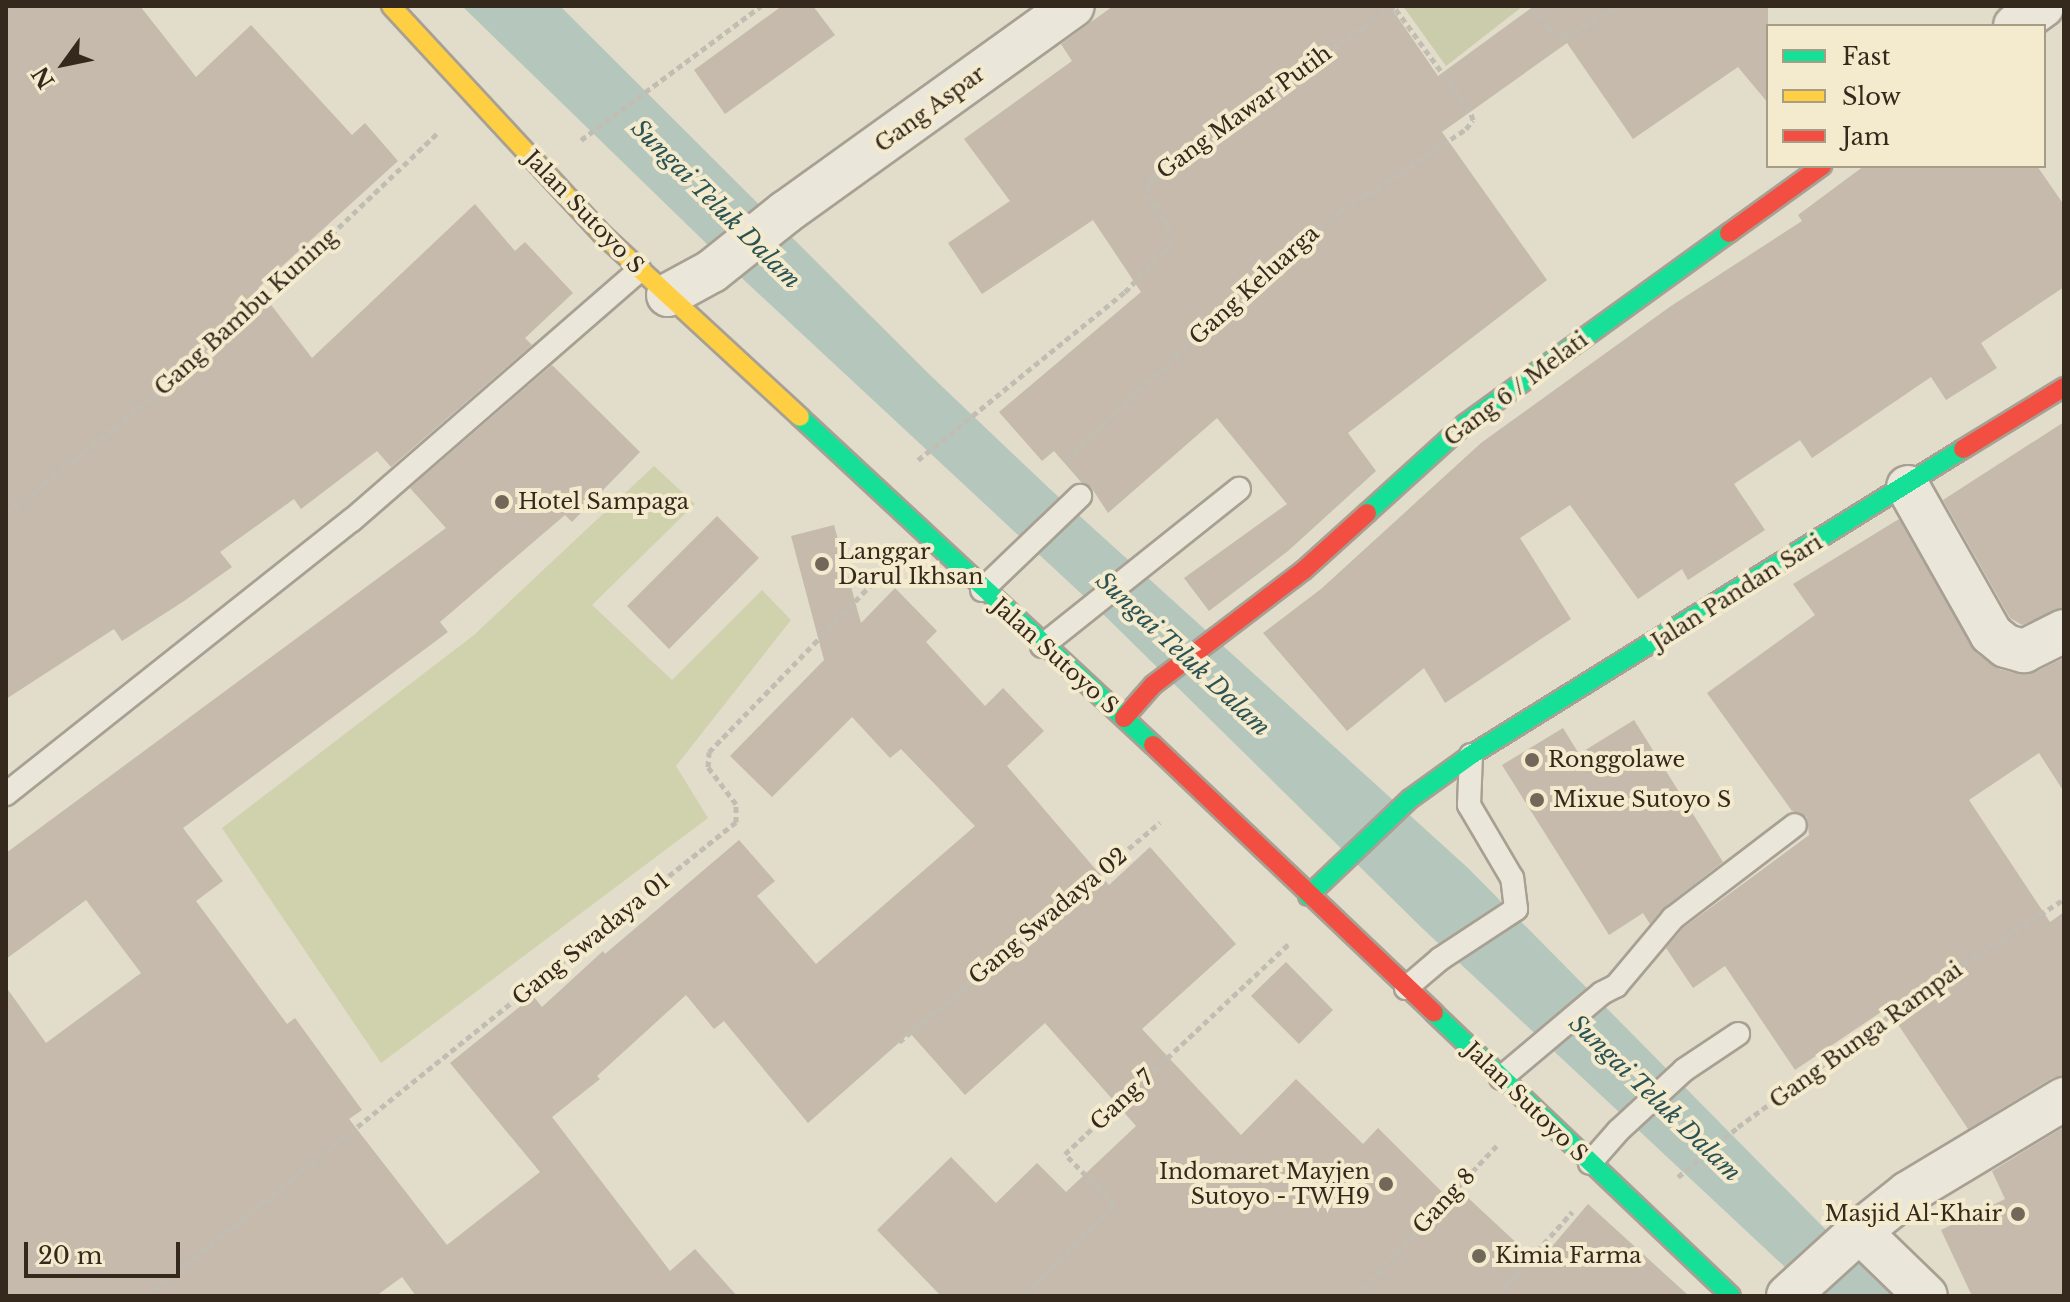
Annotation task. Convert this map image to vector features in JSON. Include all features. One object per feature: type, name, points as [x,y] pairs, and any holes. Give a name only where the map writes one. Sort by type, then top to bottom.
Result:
[{"type":"main road","name":"Jalan Sutoyo S","points":[[391,6],[474,99],[654,282],[1042,646],[1124,718],[1731,1296]]},
{"type":"main road","name":"Gang 6 / Melati","points":[[1124,718],[1153,685],[1304,570],[1465,424],[1819,168]]},
{"type":"main road","name":"Jalan Pandan Sari","points":[[1308,896],[1341,861],[1410,799],[1471,755],[1908,487],[2064,387]]},
{"type":"street","name":"Gang Aspar","points":[[654,282],[712,271],[786,212],[1073,6]]},
{"type":"street","points":[[2018,24],[2043,6]]},
{"type":"street","points":[[1908,487],[1991,634],[2006,646],[2024,651],[2064,631]]},
{"type":"street","points":[[1791,1294],[1856,1233],[1908,1193],[2064,1099]]},
{"type":"street","points":[[1856,1233],[1926,1296]]},
{"type":"lane","points":[[6,794],[654,282]]},
{"type":"lane","points":[[1042,646],[1239,489]]},
{"type":"lane","points":[[982,590],[1015,555],[1080,496]]},
{"type":"lane","points":[[1406,988],[1440,959],[1516,909],[1512,878],[1469,805],[1471,755]]},
{"type":"lane","points":[[1501,1078],[1602,993],[1616,986],[1673,918],[1795,825]]},
{"type":"lane","points":[[1597,1169],[1618,1131],[1684,1070],[1738,1034]]},
{"type":"path","points":[[582,139],[761,6]]},
{"type":"path","points":[[1533,6],[1549,28],[1566,38],[1617,6]]},
{"type":"path","name":"Gang Keluarga","points":[[1064,462],[1222,311],[1317,227],[1466,129],[1473,120],[1470,111],[1395,8],[1391,7]]},
{"type":"path","name":"Gang Mawar Putih","points":[[922,457],[1125,292],[1172,242],[1167,225],[1146,191],[1153,177],[1391,7]]},
{"type":"path","name":"Gang Bambu Kuning","points":[[6,514],[201,359],[474,99]]},
{"type":"path","name":"Gang Swadaya 01","points":[[147,1296],[736,822],[736,804],[708,767],[709,752],[921,533]]},
{"type":"path","name":"Gang Swadaya 02","points":[[899,1042],[1197,790]]},
{"type":"path","name":"Gang Bunga Rampai","points":[[1674,1181],[1738,1127],[1939,980],[2064,899]]},
{"type":"path","name":"Gang 7","points":[[1024,1296],[1114,1204],[1065,1154],[1324,911]]},
{"type":"path","name":"Gang 8","points":[[1356,1296],[1532,1107]]},
{"type":"path","points":[[1497,1296],[1597,1169]]},
{"type":"green space","points":[[1403,6],[1523,6],[1446,66]]},
{"type":"green space","points":[[654,466],[695,504],[592,605],[672,680],[762,590],[791,620],[676,766],[708,818],[381,1063],[222,828],[474,635]]},
{"type":"water","name":"Sungai Teluk Dalam","points":[[462,6],[560,6],[930,375],[1051,490],[1468,868],[1837,1241],[1897,1296],[1816,1296],[1422,928],[1102,613],[745,281]]},
{"type":"building","points":[[6,6],[140,6],[196,77],[251,25],[352,135],[365,123],[398,161],[258,288],[312,358],[475,204],[515,251],[525,242],[573,293],[525,338],[532,345],[391,467],[377,451],[301,509],[294,499],[220,552],[232,567],[184,601],[122,641],[114,629],[6,699]]},
{"type":"building","points":[[782,6],[813,6],[835,35],[725,114],[694,70]]},
{"type":"building","points":[[1113,6],[1390,6],[1438,76],[1534,6],[1768,6],[1766,101],[1738,67],[1633,139],[1567,43],[1442,132],[1547,280],[1348,433],[1376,471],[1288,551],[1209,611],[1184,578],[1287,504],[1217,418],[1108,513],[1091,487],[1081,482],[1054,451],[1042,461],[999,412],[1141,292],[1093,220],[982,294],[948,243],[1010,201],[964,139],[1072,61],[1061,44]]},
{"type":"building","points":[[1861,168],[2038,168],[2064,205],[2064,287],[1981,343],[1997,368],[1946,400],[1931,377],[1812,458],[1800,440],[1734,484],[1765,530],[1688,580],[1682,569],[1638,599],[1570,505],[1520,538],[1571,619],[1445,703],[1424,668],[1347,731],[1263,633],[1321,589],[1481,443],[1671,306],[1802,221],[1798,215]]},
{"type":"building","points":[[552,365],[640,452],[572,522],[565,515],[440,622],[448,632],[183,828],[223,881],[196,901],[287,1024],[295,1018],[362,1110],[349,1119],[447,1245],[540,1172],[450,1063],[533,996],[542,1007],[603,951],[605,954],[739,840],[775,881],[757,896],[816,964],[975,826],[901,749],[890,758],[852,717],[772,797],[730,756],[824,660],[791,536],[834,525],[861,623],[895,588],[937,631],[926,642],[985,706],[1003,688],[1044,731],[1007,766],[1109,885],[1150,847],[1236,944],[1142,1029],[1241,1135],[1296,1079],[1363,1144],[1378,1128],[1455,1205],[1465,1195],[1538,1263],[1588,1204],[1689,1296],[941,1296],[877,1230],[951,1157],[996,1203],[1037,1163],[1066,1192],[1136,1126],[1045,1023],[965,1095],[910,1033],[808,1123],[724,1021],[714,1029],[686,995],[597,1076],[600,1079],[552,1117],[670,1271],[695,1249],[737,1296],[416,1296],[402,1277],[376,1296],[6,1296],[6,987],[46,1043],[141,973],[86,900],[6,959],[6,853],[446,528],[410,488]]},
{"type":"building","points":[[2064,422],[2064,607],[2022,625],[2010,618],[1943,500]]},
{"type":"building","points":[[717,516],[759,558],[669,649],[627,606]]},
{"type":"building","points":[[1899,519],[1976,653],[1999,669],[2019,674],[2035,672],[2064,658],[2064,792],[2039,753],[1969,800],[2050,922],[2064,912],[2064,1075],[2052,1078],[1968,1129],[1887,1008],[1795,1070],[1725,966],[1693,988],[1666,948],[1683,928],[1809,835],[1807,817],[1792,811],[1707,693],[1815,615],[1793,584]]},
{"type":"building","points":[[1634,720],[1723,862],[1665,907],[1650,924],[1643,913],[1609,935],[1502,765],[1563,728],[1579,754]]},
{"type":"building","points":[[1286,962],[1333,1010],[1299,1044],[1251,996]]},
{"type":"building","name":"Masjid Al-Khair","points":[[2064,1127],[2064,1296],[1972,1296],[1941,1230],[2005,1199],[1992,1171]]},
{"type":"traffic: fast","points":[[1367,513],[1465,424],[1729,233]]},
{"type":"traffic: fast","points":[[800,417],[1153,745]]},
{"type":"traffic: fast","points":[[1308,896],[1410,799],[1471,755],[1963,449]]},
{"type":"traffic: fast","points":[[1434,1013],[1731,1296]]},
{"type":"traffic: slow","points":[[391,6],[603,235],[800,417]]},
{"type":"traffic: jam","points":[[1729,233],[1819,168]]},
{"type":"traffic: jam","points":[[1963,449],[2064,387]]},
{"type":"traffic: jam","points":[[1124,718],[1153,685],[1304,570],[1367,513]]},
{"type":"traffic: jam","points":[[1153,745],[1434,1013]]},
{"type":"place","name":"Hotel Sampaga","points":[[502,502]]},
{"type":"place","name":"Langgar Darul Ikhsan","points":[[822,564]]},
{"type":"place","name":"Ronggolawe","points":[[1532,760]]},
{"type":"place","name":"Mixue Sutoyo S","points":[[1537,800]]},
{"type":"place","name":"Indomaret Mayjen Sutoyo - TWH9","points":[[1386,1184]]},
{"type":"place","name":"Masjid Al-Khair","points":[[2018,1214]]},
{"type":"place","name":"Kimia Farma","points":[[1479,1256]]}]
